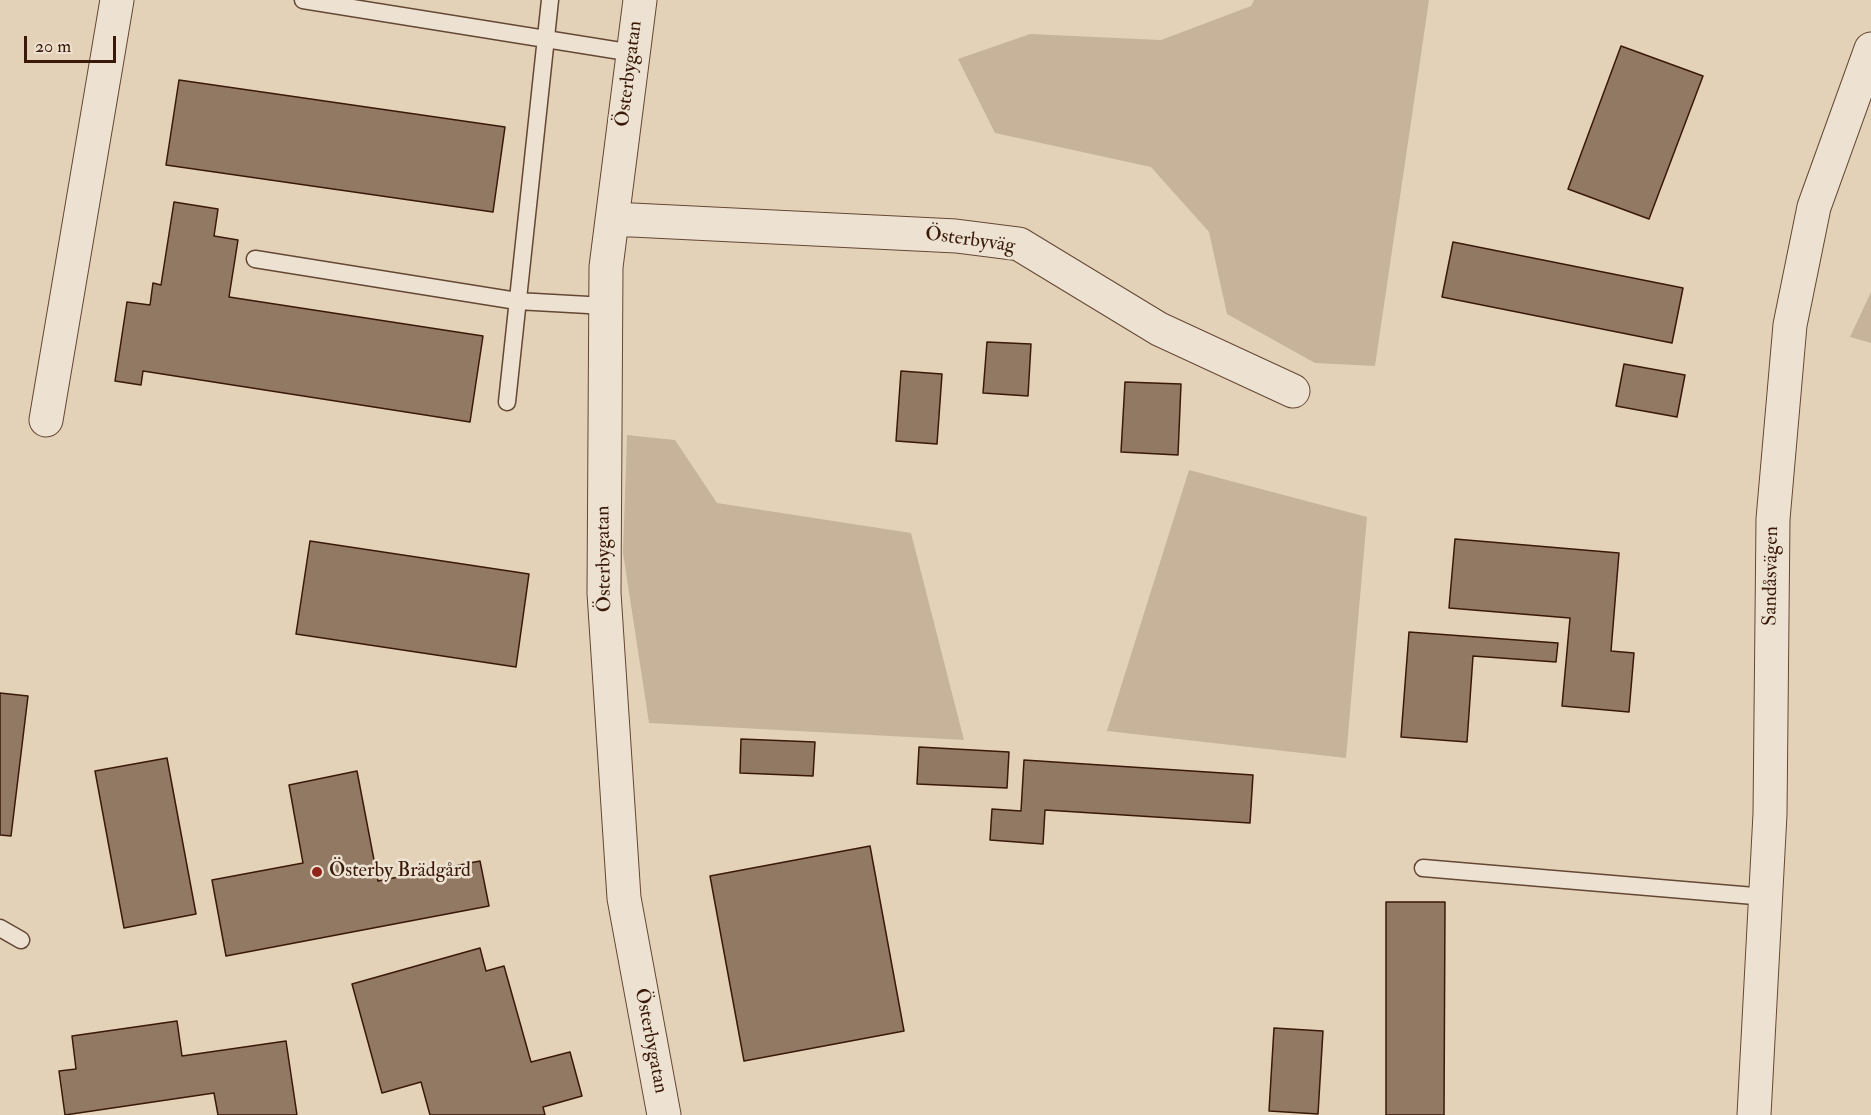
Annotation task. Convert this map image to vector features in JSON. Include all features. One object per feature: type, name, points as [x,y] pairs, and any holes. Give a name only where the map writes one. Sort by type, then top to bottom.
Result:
[{"type":"street","points":[[46,420],[117,0]]},
{"type":"street","name":"Österbygatan","points":[[640,0],[606,267],[604,593],[624,898],[664,1115]]},
{"type":"street","name":"Sandåsvägen","points":[[1754,1115],[1770,814],[1773,519],[1790,325],[1814,207],[1871,49]]},
{"type":"street","name":"Österbyväg","points":[[612,219],[956,236],[1019,244],[1160,328],[1293,391]]},
{"type":"lane","points":[[303,0],[633,53]]},
{"type":"lane","points":[[507,402],[544,39],[550,0]]},
{"type":"lane","points":[[255,259],[518,301],[606,306]]},
{"type":"lane","points":[[1423,868],[1766,897]]},
{"type":"lane","points":[[0,928],[21,940]]},
{"type":"shaded area","points":[[1254,0],[1429,0],[1375,366],[1315,363],[1227,314],[1209,232],[1151,167],[995,133],[958,59],[1030,34],[1161,40],[1251,6]]},
{"type":"shaded area","points":[[1871,292],[1871,343],[1850,337]]},
{"type":"shaded area","points":[[627,435],[675,440],[717,503],[911,533],[964,740],[649,723],[623,553]]},
{"type":"shaded area","points":[[1189,470],[1367,517],[1346,758],[1107,731]]},
{"type":"building","points":[[1621,46],[1703,76],[1649,219],[1568,189]]},
{"type":"building","points":[[179,80],[505,127],[493,212],[166,165]]},
{"type":"building","points":[[174,202],[218,209],[214,236],[238,240],[229,297],[483,336],[470,422],[143,371],[141,385],[115,381],[127,302],[150,305],[153,283],[161,285]]},
{"type":"building","points":[[1453,242],[1683,288],[1672,343],[1442,297]]},
{"type":"building","points":[[987,342],[1031,344],[1028,396],[983,393]]},
{"type":"building","points":[[1624,364],[1685,375],[1677,417],[1616,406]]},
{"type":"building","points":[[901,371],[942,374],[937,444],[896,441]]},
{"type":"building","points":[[1125,382],[1181,384],[1178,455],[1121,452]]},
{"type":"building","points":[[1455,539],[1619,553],[1611,651],[1634,653],[1629,712],[1562,706],[1570,618],[1449,608]]},
{"type":"building","points":[[310,541],[529,574],[516,667],[296,634]]},
{"type":"building","points":[[1409,632],[1558,643],[1556,662],[1473,656],[1467,742],[1401,737]]},
{"type":"building","points":[[0,693],[28,696],[11,836],[0,835]]},
{"type":"building","points":[[741,739],[815,742],[813,776],[740,773]]},
{"type":"building","points":[[919,747],[1009,752],[1007,788],[917,784]]},
{"type":"building","points":[[167,758],[196,914],[124,928],[95,771]]},
{"type":"building","points":[[1024,760],[1253,775],[1250,823],[1045,810],[1043,844],[990,840],[992,809],[1021,811]]},
{"type":"building","name":"Österby Brädgård","points":[[357,771],[378,881],[480,861],[489,906],[226,956],[212,880],[303,863],[289,785]]},
{"type":"building","points":[[870,846],[904,1031],[744,1061],[710,876]]},
{"type":"building","points":[[1386,902],[1445,902],[1444,1115],[1386,1115]]},
{"type":"building","points":[[480,948],[486,971],[504,966],[531,1062],[570,1052],[582,1096],[543,1107],[545,1115],[430,1115],[421,1082],[382,1093],[352,984]]},
{"type":"building","points":[[177,1021],[182,1056],[286,1041],[297,1115],[218,1115],[214,1093],[65,1115],[59,1071],[76,1069],[72,1036]]},
{"type":"building","points":[[1274,1028],[1323,1031],[1318,1114],[1269,1111]]},
{"type":"place","name":"Österby Brädgård","points":[[317,872]]}]
